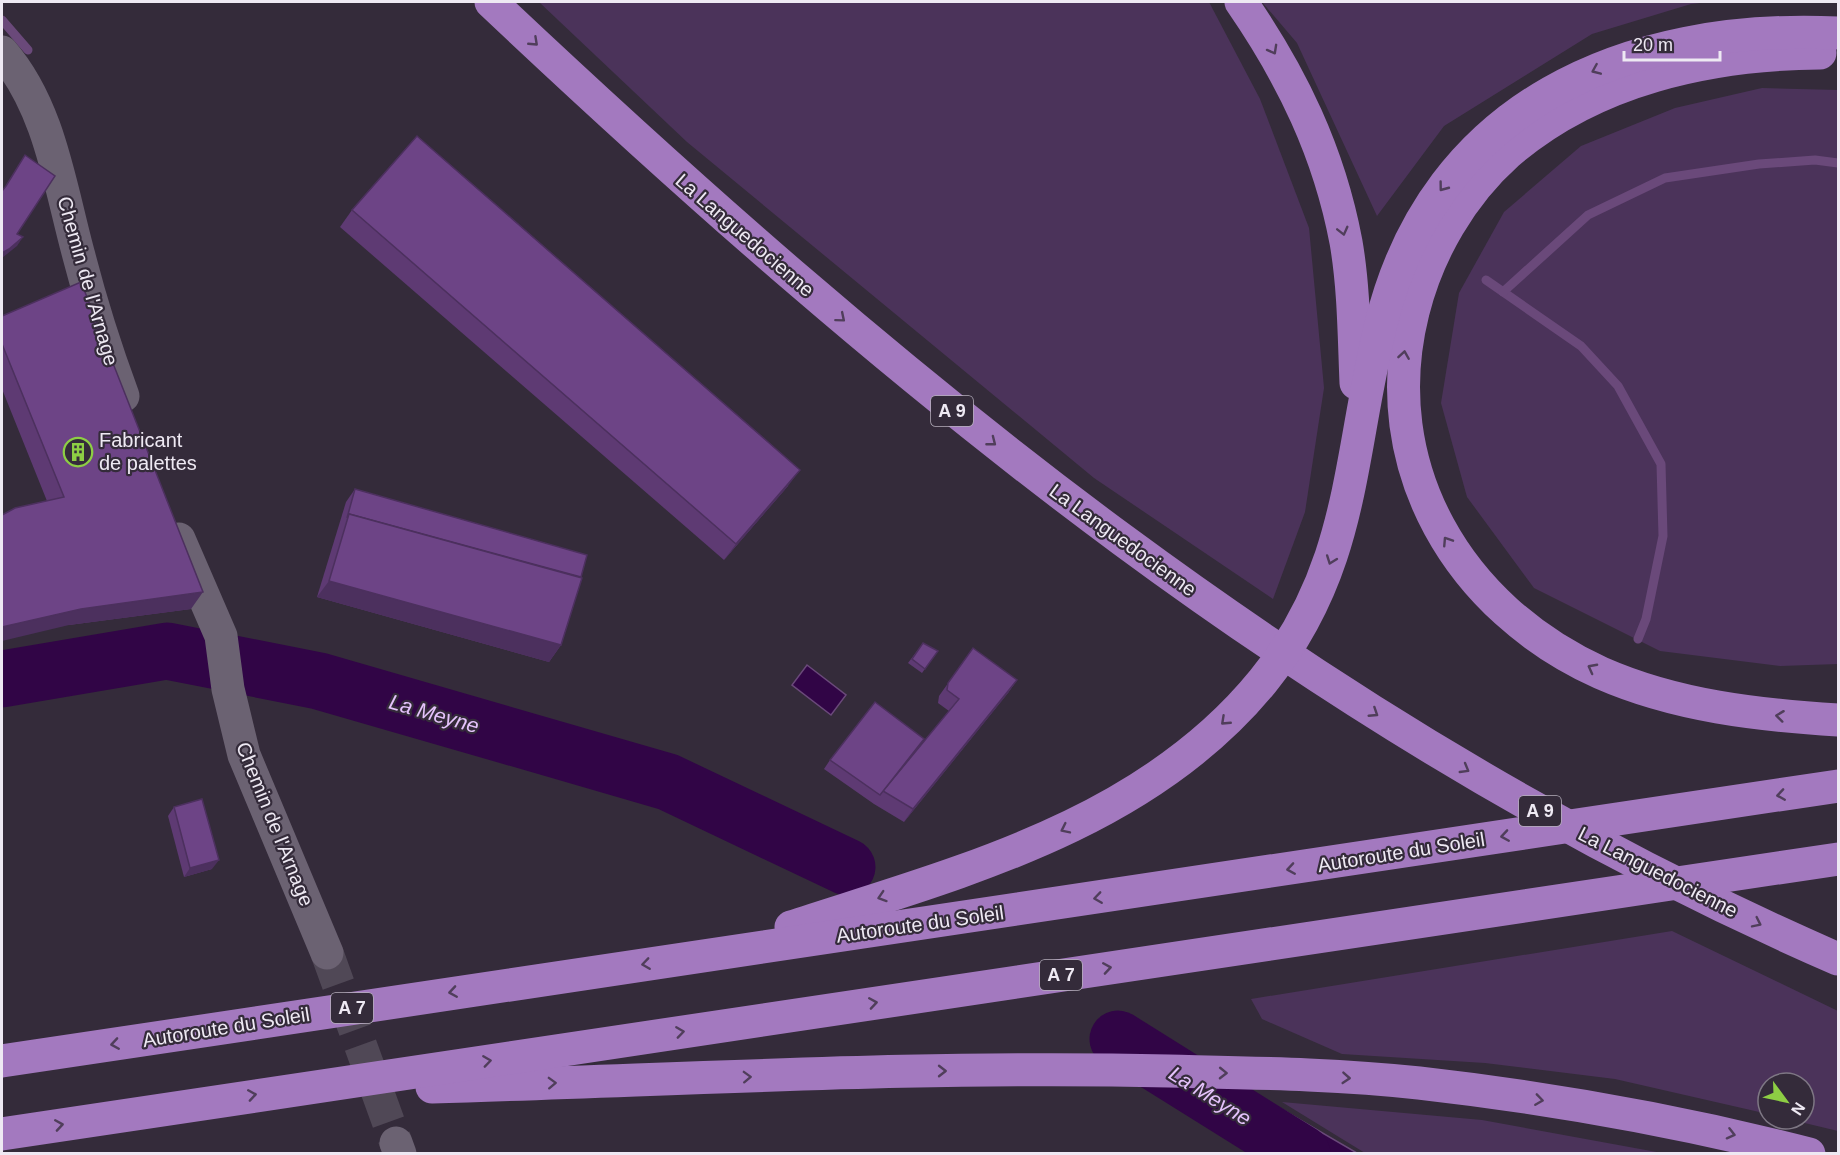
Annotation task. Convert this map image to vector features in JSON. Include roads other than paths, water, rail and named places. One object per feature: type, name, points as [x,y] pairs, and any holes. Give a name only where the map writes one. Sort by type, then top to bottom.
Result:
[{"type":"highway","name":"La Languedocienne","points":[[491,2],[702,197],[904,372],[1065,499],[1216,608],[1415,740],[1511,795],[1667,879],[1837,959]]},
{"type":"highway","points":[[1241,2],[1265,37],[1316,132],[1331,182],[1346,241],[1351,281],[1359,440]]},
{"type":"highway","points":[[704,956],[951,875],[1059,833],[1136,793],[1186,757],[1234,713],[1263,681],[1299,631],[1319,594],[1334,551],[1359,440],[1380,329],[1398,264],[1426,209],[1450,178],[1498,129],[1559,87],[1598,69],[1671,45],[1756,33],[1839,33]]},
{"type":"highway","points":[[1839,54],[1755,56],[1661,72],[1591,99],[1533,135],[1491,170],[1452,220],[1436,247],[1417,295],[1403,364],[1407,440],[1428,506],[1459,560],[1489,595],[1512,617],[1539,637],[1600,672],[1684,701],[1789,717],[1839,720]]},
{"type":"highway","name":"Autoroute du Soleil","points":[[2,1061],[1839,786]]},
{"type":"highway","name":"A 7","points":[[2,1134],[1839,859]]},
{"type":"highway","points":[[284,1091],[894,1071],[1102,1070],[1287,1074],[1417,1083],[1572,1104],[1713,1129],[1809,1154]]},
{"type":"street","name":"Chemin de l'Arnage","points":[[2,52],[17,70],[38,111],[92,300],[133,422]]},
{"type":"street","name":"Chemin de l'Arnage","points":[[169,516],[221,636],[228,689],[244,755],[327,953]]},
{"type":"waterway","points":[[2,20],[28,50]]},
{"type":"waterway","points":[[1503,292],[1588,215],[1665,178],[1759,164],[1815,160],[1838,163]]},
{"type":"waterway","points":[[1486,280],[1581,346],[1618,386],[1661,464],[1663,536],[1646,619],[1638,639]]},
{"type":"waterway","name":"La Meyne","points":[[2,679],[167,651],[319,681],[668,782],[847,867]]},
{"type":"waterway","name":"La Meyne","points":[[1118,1039],[1302,1154]]},
{"type":"tunnel","points":[[327,953],[396,1143]]},
{"type":"place","name":"Fabricant de palettes","points":[[78,452]]}]
